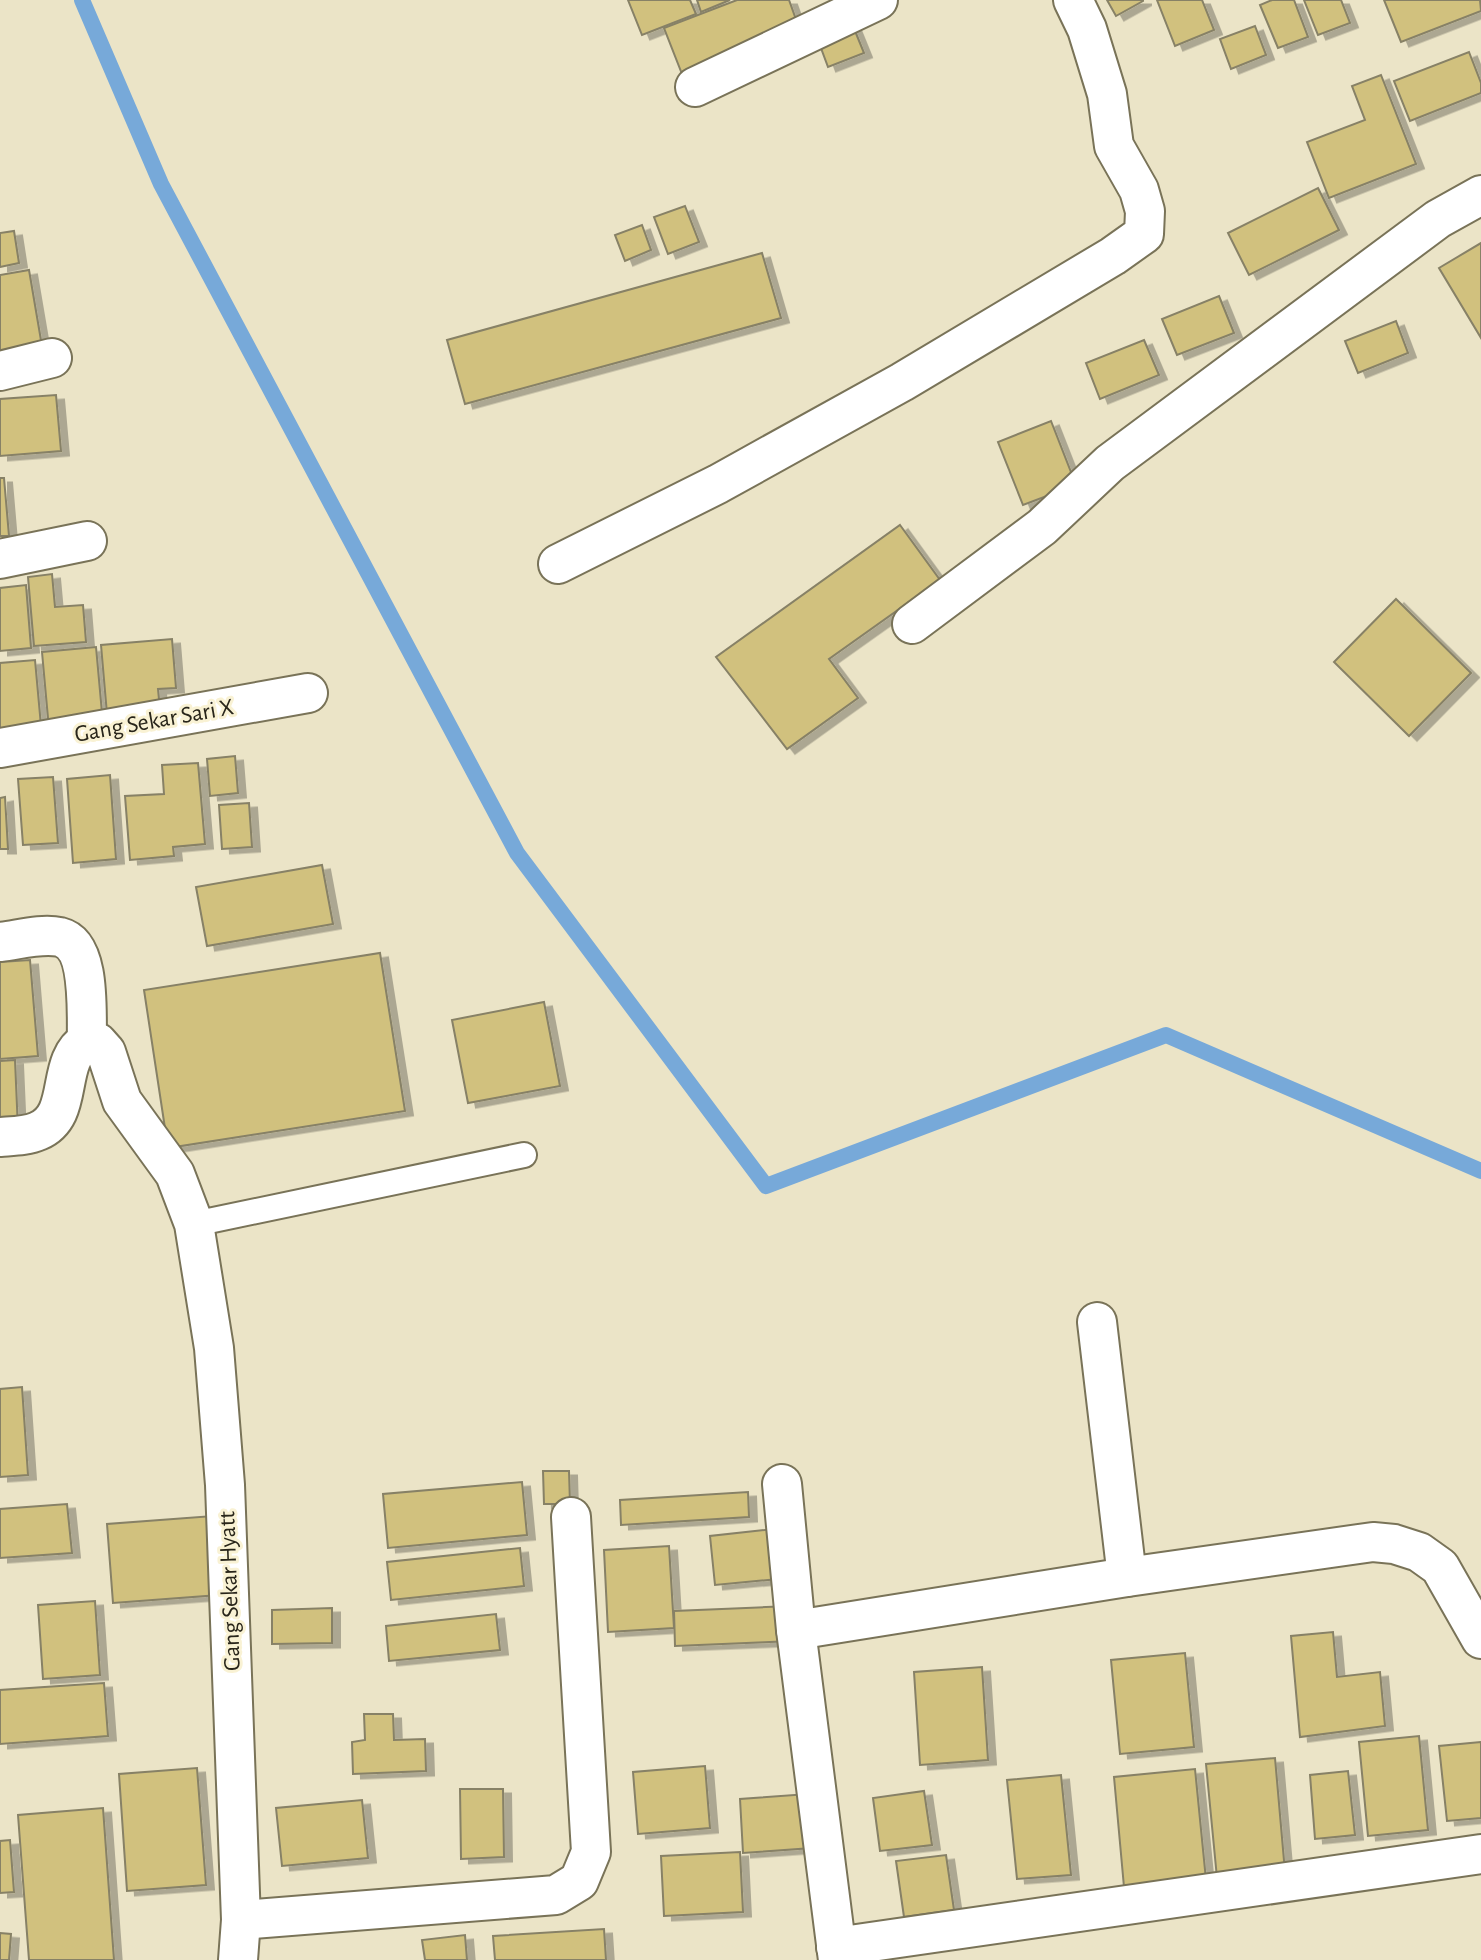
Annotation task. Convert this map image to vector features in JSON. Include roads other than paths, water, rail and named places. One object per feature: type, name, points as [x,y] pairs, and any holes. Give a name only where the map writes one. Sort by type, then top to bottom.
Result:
[{"type":"street","points":[[695,87],[878,0]]},
{"type":"street","points":[[558,564],[718,484],[902,382],[1113,256],[1144,234],[1145,211],[1139,190],[1114,146],[1107,94],[1087,29],[1073,0]]},
{"type":"street","points":[[912,624],[1042,527],[1110,463],[1438,219],[1481,195]]},
{"type":"street","points":[[0,371],[52,359]]},
{"type":"street","points":[[0,559],[87,541]]},
{"type":"street","name":"Gang Sekar Sari X","points":[[0,748],[308,692]]},
{"type":"street","points":[[0,942],[37,936],[61,937],[76,947],[83,968],[87,1041],[77,1047],[70,1060],[60,1108],[50,1124],[36,1133],[0,1138]]},
{"type":"street","name":"Gang Sekar Hyatt","points":[[87,1041],[98,1043],[106,1052],[122,1101],[175,1174],[194,1224],[214,1348],[225,1485],[241,1920],[238,1960]]},
{"type":"street","points":[[1097,1322],[1127,1577]]},
{"type":"street","points":[[782,1484],[796,1630],[837,1954],[1481,1854]]},
{"type":"street","points":[[241,1920],[556,1895],[579,1881],[591,1853],[571,1517]]},
{"type":"street","points":[[796,1630],[1127,1577],[1373,1542],[1394,1544],[1419,1552],[1440,1567],[1481,1639]]},
{"type":"lane","points":[[194,1224],[524,1155]]},
{"type":"waterway","points":[[82,0],[161,184],[517,853],[766,1186],[1166,1035],[1481,1171]]}]
